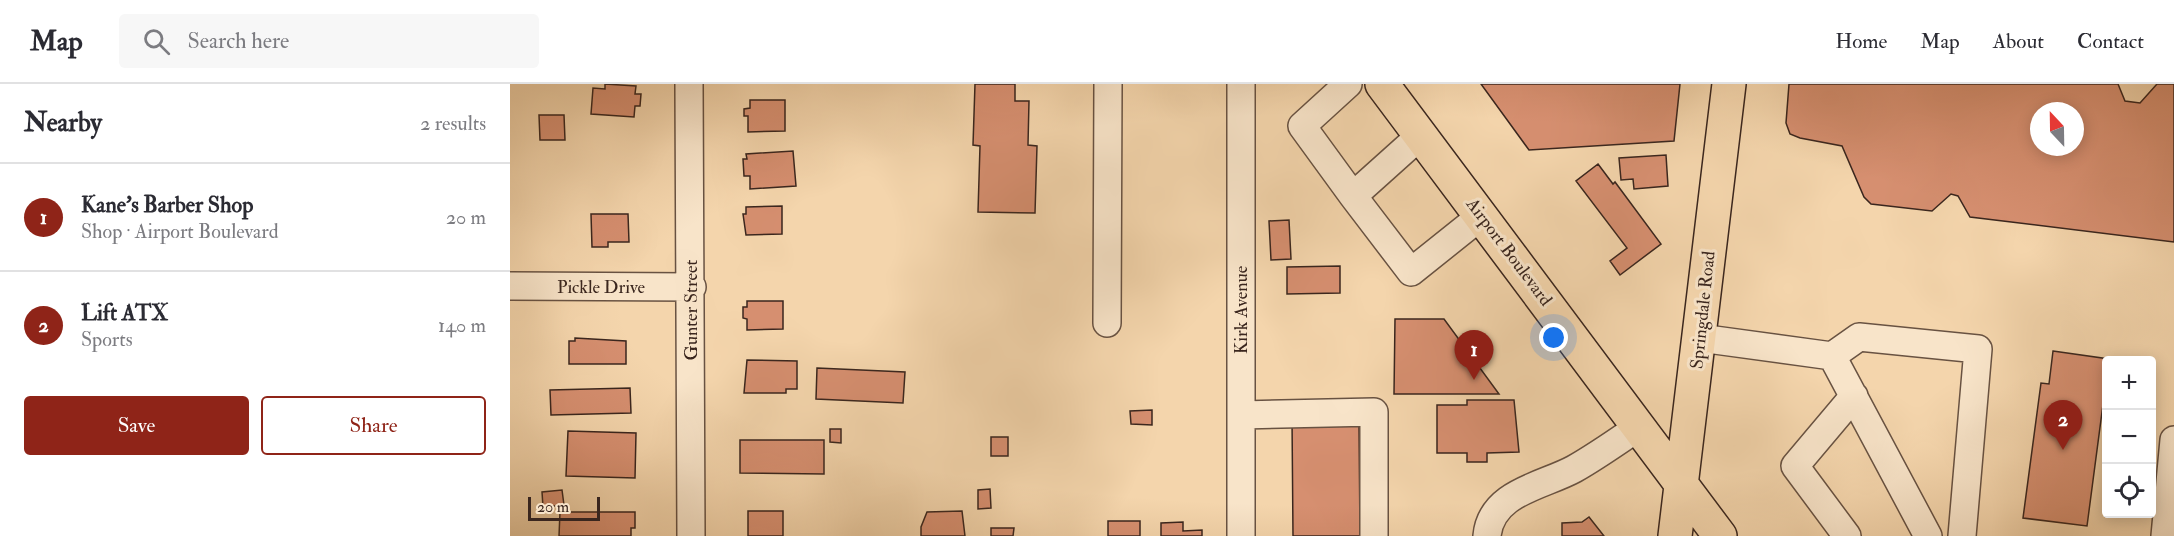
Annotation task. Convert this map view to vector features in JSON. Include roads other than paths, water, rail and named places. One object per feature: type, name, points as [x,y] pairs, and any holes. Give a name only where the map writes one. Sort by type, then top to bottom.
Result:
[{"type":"main road","name":"Airport Boulevard","points":[[1382,84],[1640,426],[1720,536]]},
{"type":"main road","name":"Springdale Road","points":[[1675,536],[1729,84]]},
{"type":"street","name":"Gunter Street","points":[[689,84],[692,287],[691,536]]},
{"type":"street","points":[[1107,323],[1108,84]]},
{"type":"street","name":"Kirk Avenue","points":[[1241,84],[1241,536]]},
{"type":"street","points":[[1347,84],[1302,126],[1411,272],[1482,216]]},
{"type":"street","points":[[1353,196],[1420,135]]},
{"type":"street","name":"Pickle Drive","points":[[510,286],[692,287]]},
{"type":"street","points":[[1700,338],[1832,356],[1859,336],[1978,349],[1962,536]]},
{"type":"street","points":[[1832,356],[1928,536]]},
{"type":"street","points":[[1847,536],[1795,466],[1854,396]]},
{"type":"street","points":[[1241,415],[1374,412],[1374,536]]},
{"type":"street","points":[[1486,536],[1491,521],[1500,506],[1517,494],[1572,470],[1640,426]]},
{"type":"street","points":[[2165,536],[2174,440]]},
{"type":"place","name":"Kane's Barber Shop","points":[[1474,380]]},
{"type":"place","name":"Lift ATX","points":[[2063,450]]}]
